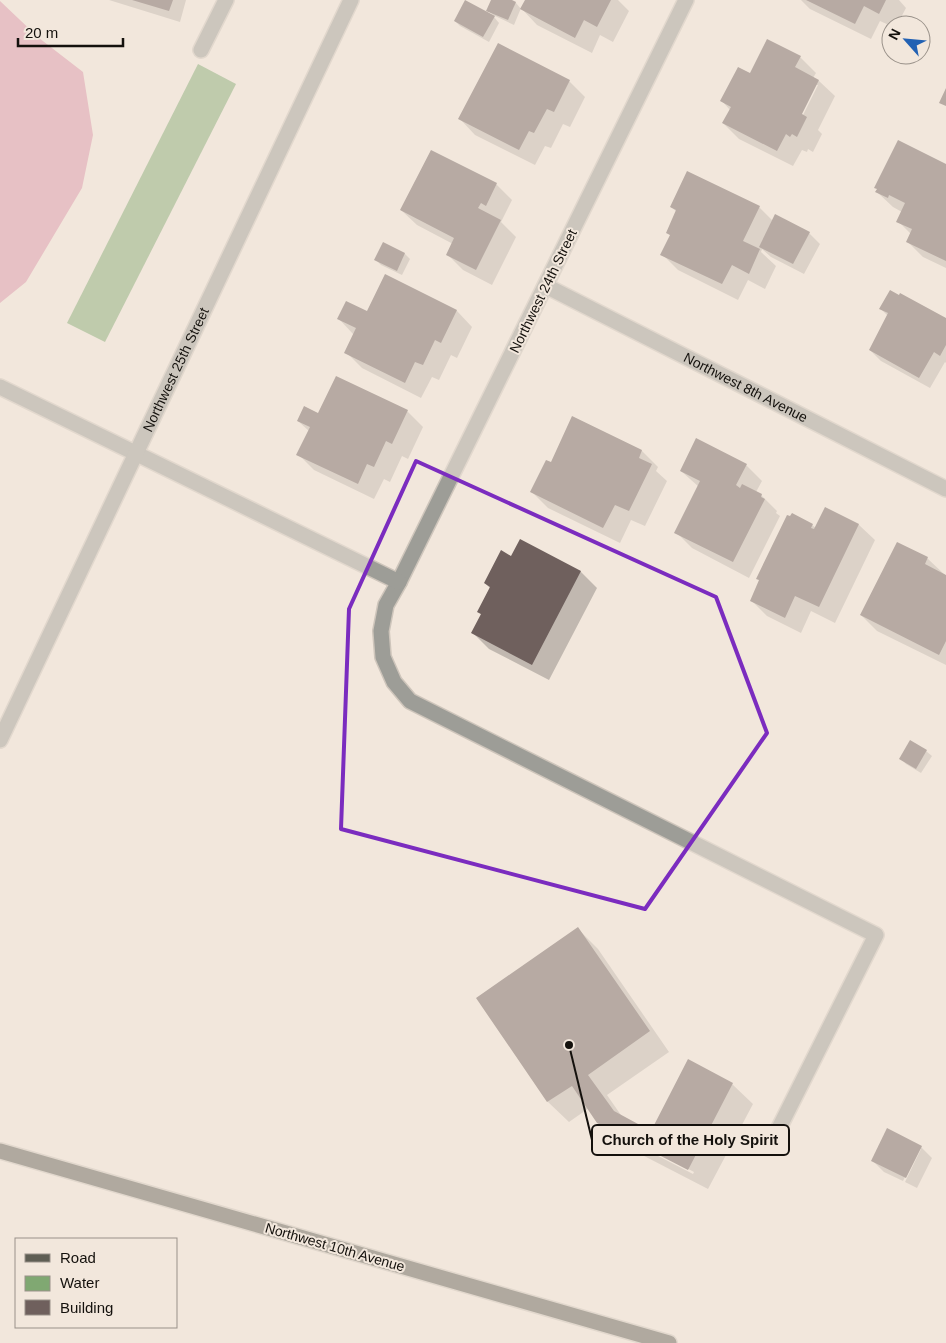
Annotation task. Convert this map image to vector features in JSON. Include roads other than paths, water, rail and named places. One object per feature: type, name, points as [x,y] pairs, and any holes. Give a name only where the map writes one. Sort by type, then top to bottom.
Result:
[{"type":"main road","name":"Northwest 10th Avenue","points":[[0,1151],[669,1343]]},
{"type":"street","points":[[201,50],[226,0]]},
{"type":"street","name":"Northwest 25th Street","points":[[0,740],[351,0]]},
{"type":"street","name":"Northwest 24th Street","points":[[686,0],[546,286],[386,605],[381,631],[383,657],[394,682],[410,701],[876,935],[771,1144]]},
{"type":"street","name":"Northwest 8th Avenue","points":[[546,286],[946,489]]},
{"type":"street","points":[[0,387],[399,582]]},
{"type":"water","points":[[198,64],[236,84],[105,342],[67,323]]},
{"type":"place","name":"Church of the Holy Spirit","points":[[569,1045]]}]
